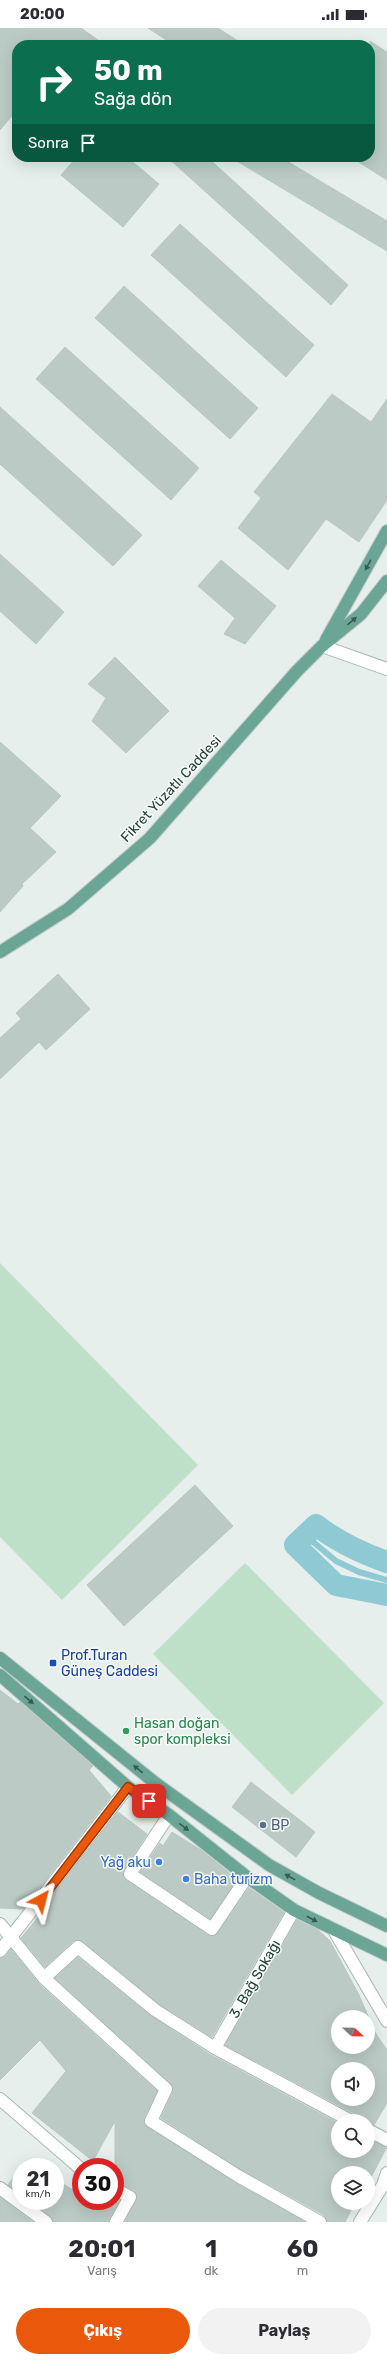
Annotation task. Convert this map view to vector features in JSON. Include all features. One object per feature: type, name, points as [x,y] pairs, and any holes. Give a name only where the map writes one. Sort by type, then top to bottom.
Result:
[{"type":"main road","points":[[322,646],[387,531]]},
{"type":"main road","points":[[322,646],[361,614],[387,582]]},
{"type":"main road","name":"Fikret Yüzatlı Caddesi","points":[[2,952],[68,908],[150,838],[297,671],[322,646]]},
{"type":"main road","points":[[0,1658],[154,1782],[269,1865],[318,1893],[387,1926]]},
{"type":"main road","points":[[0,1675],[128,1787],[169,1815],[246,1877],[294,1910],[335,1932],[387,1955]]},
{"type":"street","points":[[322,646],[387,669]]},
{"type":"street","points":[[0,1951],[12,1938],[128,1787]]},
{"type":"street","points":[[169,1815],[130,1874],[212,1929],[246,1877]]},
{"type":"street","name":"3. Bağ Sokağı","points":[[216,2048],[294,1910]]},
{"type":"street","points":[[0,1924],[44,1978],[166,2089],[151,2121],[238,2176],[320,2222]]},
{"type":"street","points":[[335,1932],[387,2021]]},
{"type":"street","points":[[44,1978],[78,1946],[155,2010],[216,2048],[339,2114]]},
{"type":"street","points":[[0,2099],[72,2161]]},
{"type":"street","points":[[375,2134],[387,2140]]},
{"type":"street","points":[[360,2222],[385,2187],[387,2173]]},
{"type":"street","points":[[0,2188],[46,2222]]},
{"type":"street","points":[[124,2194],[130,2198],[124,2208]]},
{"type":"street","points":[[116,2222],[123,2210]]},
{"type":"green space","points":[[0,1263],[198,1465],[62,1600],[0,1537]]},
{"type":"green space","points":[[245,1563],[384,1703],[292,1795],[153,1654]]},
{"type":"building","points":[[0,28],[81,28],[98,40],[12,40],[12,116],[0,130]]},
{"type":"building","points":[[148,28],[218,28],[236,40],[166,40]]},
{"type":"building","points":[[375,44],[387,52],[387,180],[359,162],[375,162]]},
{"type":"building","points":[[73,162],[133,162],[159,184],[123,227],[61,175]]},
{"type":"building","points":[[173,162],[213,162],[348,285],[331,305]]},
{"type":"building","points":[[238,162],[288,162],[387,221],[387,251]]},
{"type":"building","points":[[180,224],[314,345],[286,377],[151,255]]},
{"type":"building","points":[[124,286],[258,408],[230,439],[95,318]]},
{"type":"building","points":[[65,347],[199,468],[171,500],[36,379]]},
{"type":"building","points":[[332,394],[371,422],[387,399],[387,500],[359,542],[326,519],[288,570],[238,528],[261,498],[254,492]]},
{"type":"building","points":[[0,407],[142,535],[113,566],[0,464]]},
{"type":"building","points":[[0,554],[64,612],[36,644],[0,611]]},
{"type":"building","points":[[221,560],[276,606],[245,644],[224,634],[235,618],[198,586]]},
{"type":"building","points":[[115,657],[169,711],[126,753],[92,721],[106,698],[88,684]]},
{"type":"building","points":[[0,742],[61,796],[30,828],[56,852],[22,884],[23,886],[0,912]]},
{"type":"building","points":[[58,974],[90,1009],[46,1050],[39,1042],[0,1079],[0,1038],[21,1019],[16,1013]]},
{"type":"building","points":[[195,1485],[233,1526],[124,1626],[87,1585]]},
{"type":"building","points":[[0,1690],[18,1704],[20,1702],[93,1766],[89,1770],[111,1796],[23,1909],[0,1908]]},
{"type":"building","points":[[251,1782],[315,1832],[296,1857],[232,1807]]},
{"type":"building","points":[[118,1812],[147,1834],[124,1870],[123,1878],[208,1935],[212,1936],[218,1933],[249,1888],[284,1912],[212,2037],[159,2004],[82,1941],[73,1941],[45,1967],[21,1938],[44,1910],[41,1910]]},
{"type":"building","points":[[172,1832],[201,1850],[237,1879],[210,1919],[140,1872],[160,1843],[163,1846]]},
{"type":"building","points":[[297,1920],[317,1929],[330,1941],[366,2010],[331,2010],[331,2054],[375,2054],[375,2032],[387,2050],[387,2103],[375,2123],[375,2114],[355,2114],[340,2106],[375,2106],[375,2062],[331,2062],[331,2101],[225,2045]]},
{"type":"building","points":[[11,1949],[39,1984],[157,2091],[144,2118],[147,2127],[234,2182],[305,2222],[125,2222],[137,2196],[134,2190],[124,2186],[124,2158],[115,2158],[115,2121],[95,2158],[89,2158],[32,2113],[66,2071],[40,2040],[0,2080],[0,1958],[6,1956]]},
{"type":"building","points":[[78,1957],[151,2016],[211,2055],[331,2119],[331,2158],[375,2158],[375,2141],[387,2147],[375,2170],[375,2166],[331,2166],[331,2210],[351,2210],[345,2222],[327,2222],[324,2215],[242,2170],[161,2118],[173,2092],[171,2084],[55,1978]]},
{"type":"building","points":[[12,2179],[12,2188],[8,2185]]},
{"type":"building","points":[[64,2185],[72,2189],[72,2210],[115,2210],[109,2222],[53,2222],[50,2216],[42,2210],[64,2210]]},
{"type":"building","points":[[0,2197],[12,2206],[12,2210],[17,2210],[33,2222],[0,2222]]},
{"type":"waterway","points":[[387,1562],[350,1546],[333,1537],[316,1525],[295,1545],[336,1585],[387,1595]]},
{"type":"waterway","points":[[306,1536],[336,1561],[359,1572],[387,1580]]},
{"type":"place","name":"Prof.Turan Güneş Caddesi","points":[[53,1663]]},
{"type":"place","name":"Hasan doğan spor kompleksi","points":[[126,1731]]},
{"type":"place","name":"BP","points":[[263,1825]]},
{"type":"place","name":"Yağ aku","points":[[159,1862]]},
{"type":"place","name":"Baha turizm","points":[[186,1879]]},
{"type":"route","points":[[41,1900],[128,1787],[149,1801]]}]
